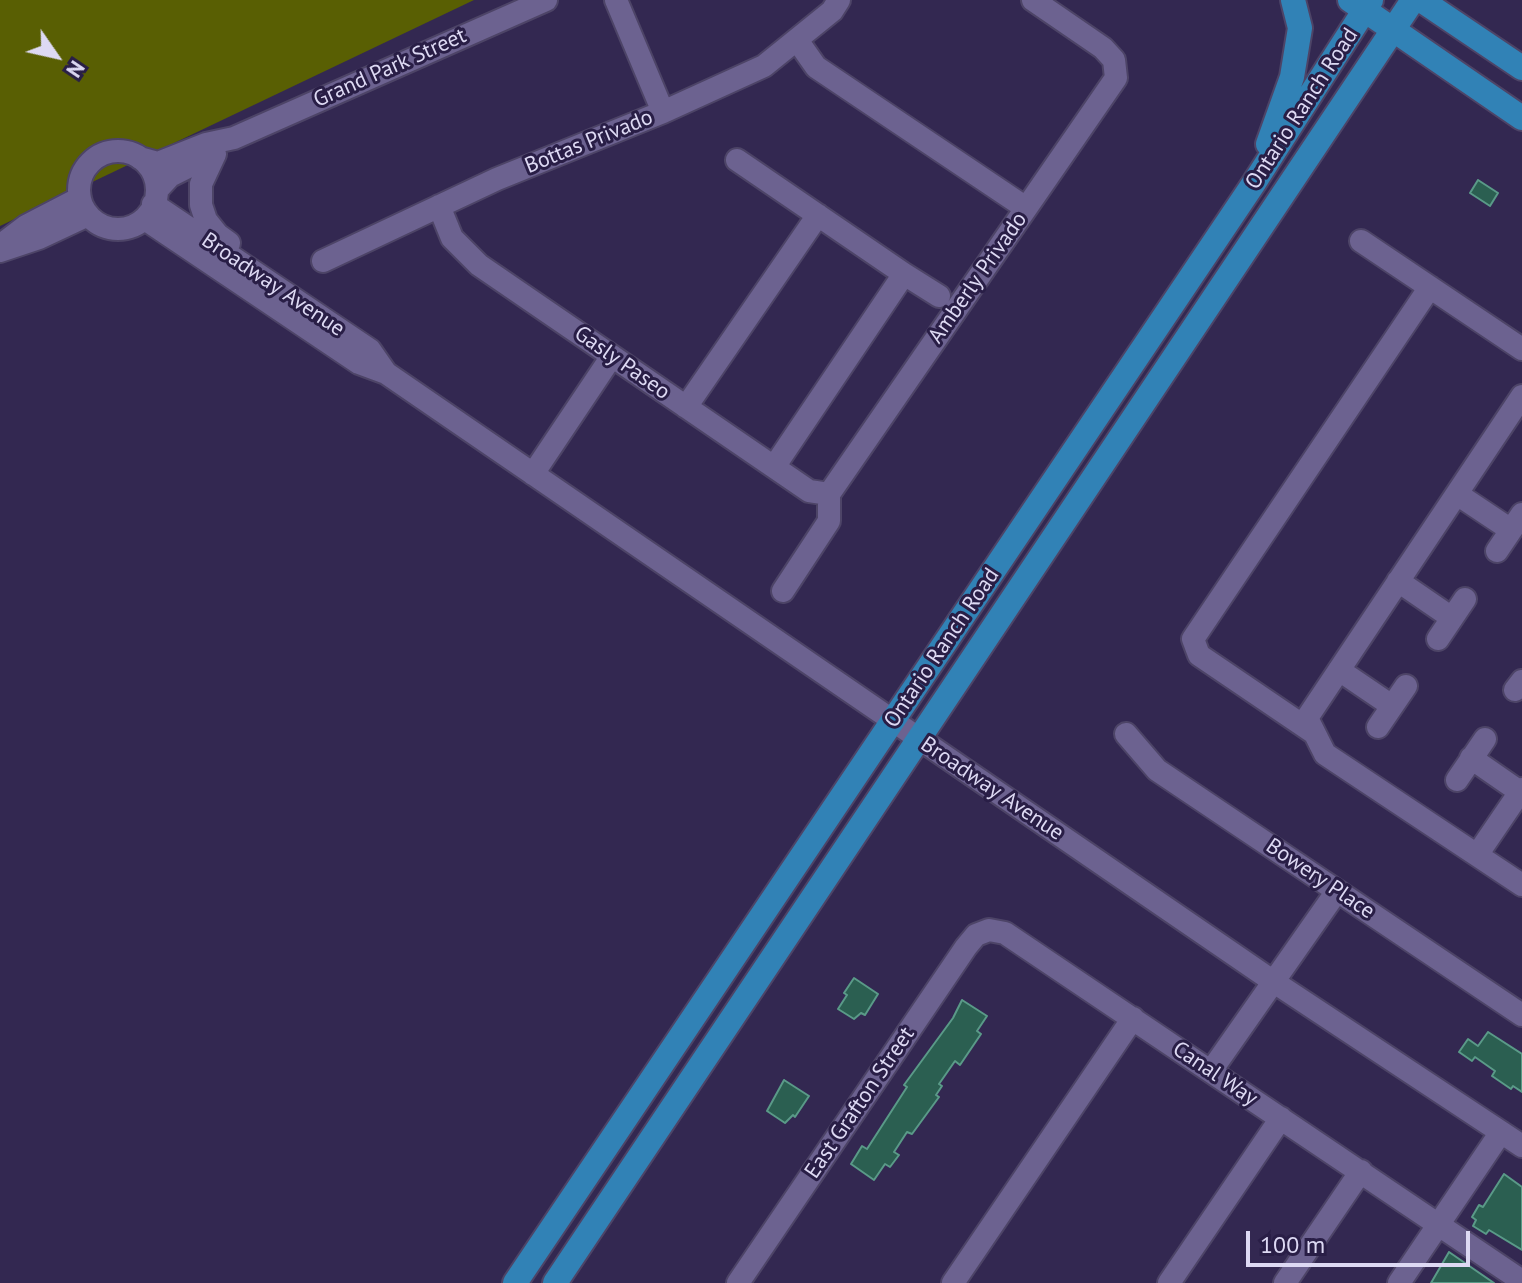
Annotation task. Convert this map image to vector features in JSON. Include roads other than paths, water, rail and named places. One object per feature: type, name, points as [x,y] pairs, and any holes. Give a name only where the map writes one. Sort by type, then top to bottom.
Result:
[{"type":"main road","points":[[1254,183],[1292,77],[1300,28],[1293,0]]},
{"type":"main road","name":"Ontario Ranch Road","points":[[555,1283],[1413,0]]},
{"type":"main road","points":[[1421,0],[1522,68]]},
{"type":"main road","points":[[1362,3],[1522,118]]},
{"type":"main road","name":"Ontario Ranch Road","points":[[515,1283],[1254,183],[1362,3]]},
{"type":"main road","points":[[919,738],[914,721],[1029,548],[1030,517]]},
{"type":"main road","points":[[788,933],[793,900],[894,745],[898,730],[893,721]]},
{"type":"street","name":"Grand Park Street","points":[[140,158],[158,163],[206,144],[234,138],[546,0]]},
{"type":"street","points":[[616,0],[663,112]]},
{"type":"street","name":"Bottas Privado","points":[[323,261],[497,179],[663,112],[764,66],[832,11],[839,0]]},
{"type":"street","name":"Amberly Privado","points":[[829,494],[1116,78],[1114,60],[1103,48],[1033,0]]},
{"type":"street","points":[[797,40],[816,67],[1026,208]]},
{"type":"street","name":"Grand Park Street","points":[[152,204],[170,176],[215,154],[234,138]]},
{"type":"street","points":[[118,151],[140,158],[152,172],[152,204],[131,226],[108,228],[84,207],[82,175],[96,157],[118,151]]},
{"type":"street","points":[[215,154],[201,184],[201,205],[206,220],[218,235],[334,313],[370,350]]},
{"type":"street","points":[[737,160],[939,296]]},
{"type":"street","name":"Broadway Avenue","points":[[152,204],[370,350],[386,373]]},
{"type":"street","name":"Broadway Avenue","points":[[152,204],[359,363],[386,373],[1274,982],[1522,1146]]},
{"type":"street","name":"Gasly Paseo","points":[[439,206],[452,238],[479,265],[809,491],[829,494]]},
{"type":"street","points":[[0,249],[26,226],[84,207]]},
{"type":"street","points":[[686,407],[818,215]]},
{"type":"street","points":[[1361,241],[1522,349]]},
{"type":"street","points":[[774,467],[904,274]]},
{"type":"street","points":[[1315,734],[1199,655],[1193,639],[1430,287]]},
{"type":"street","points":[[533,474],[612,356]]},
{"type":"street","points":[[1520,403],[1307,718],[1325,754],[1522,885]]},
{"type":"street","points":[[783,591],[829,521],[829,494]]},
{"type":"street","points":[[1457,494],[1517,522],[1497,551]]},
{"type":"street","points":[[1398,581],[1459,608],[1438,639]]},
{"type":"street","points":[[1339,670],[1392,706]]},
{"type":"street","points":[[1378,727],[1406,686]]},
{"type":"street","name":"Bowery Place","points":[[1126,734],[1157,770],[1522,1014]]},
{"type":"street","points":[[1457,780],[1485,739]]},
{"type":"street","points":[[1471,758],[1521,790],[1477,855]]},
{"type":"street","points":[[1211,1071],[1337,891]]},
{"type":"street","name":"Canal Way","points":[[989,930],[1005,933],[1519,1279]]},
{"type":"street","name":"East Grafton Street","points":[[738,1283],[966,947],[976,935],[989,930]]},
{"type":"street","points":[[953,1283],[1133,1018]]},
{"type":"street","points":[[1169,1283],[1281,1118]]},
{"type":"street","points":[[1399,1283],[1501,1132]]},
{"type":"street","points":[[1285,1283],[1361,1171]]}]
